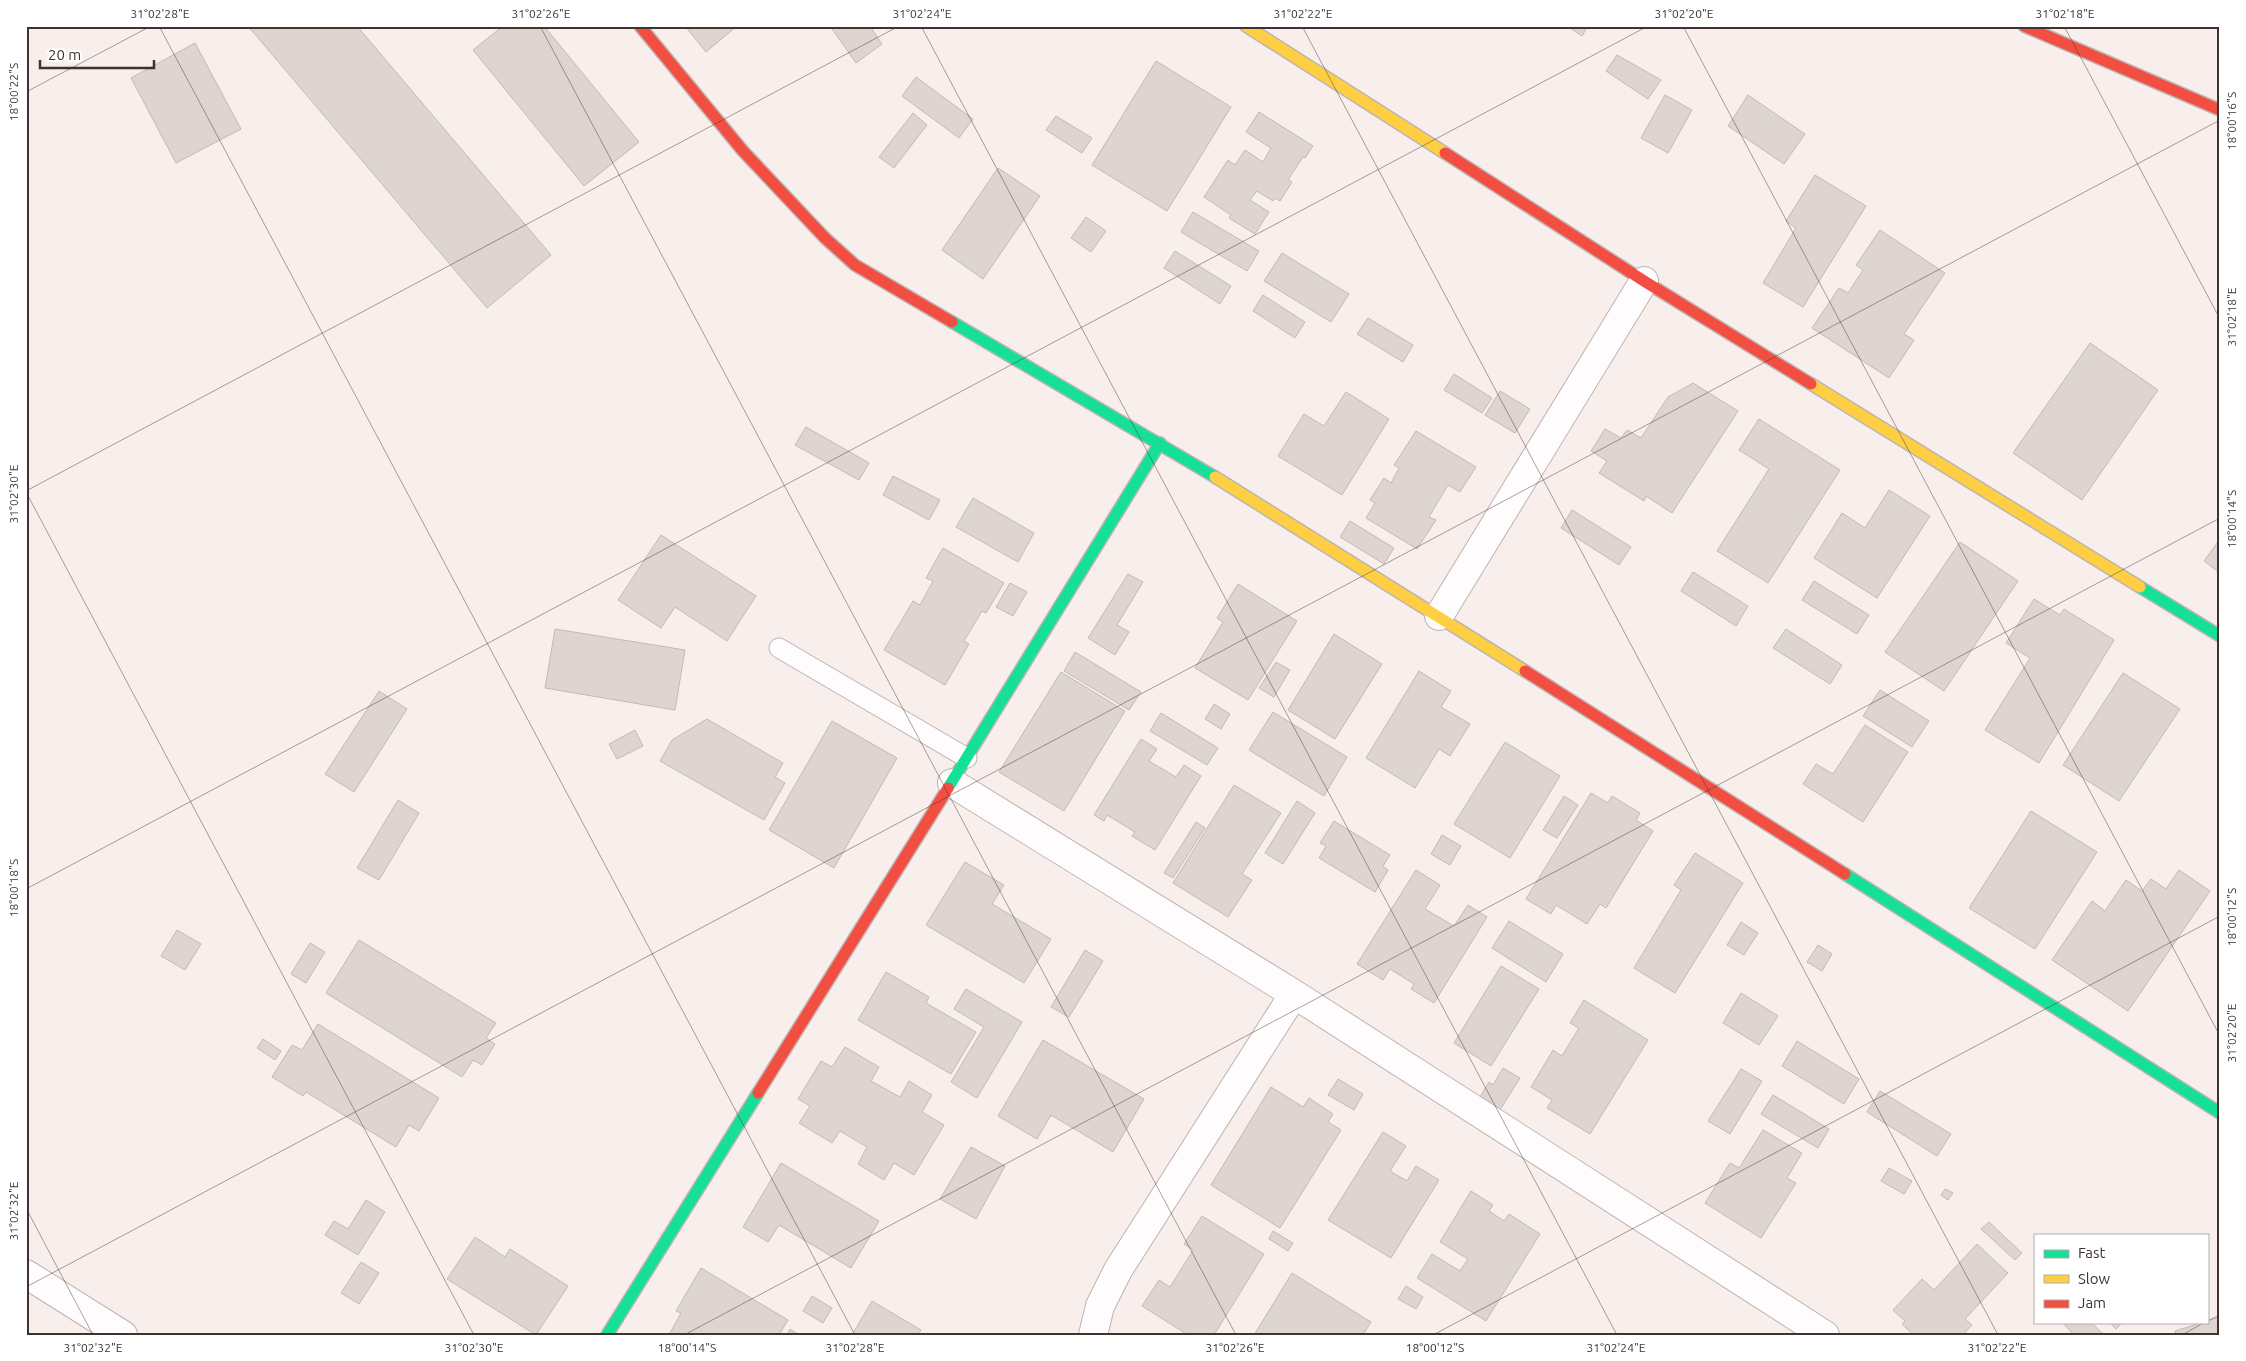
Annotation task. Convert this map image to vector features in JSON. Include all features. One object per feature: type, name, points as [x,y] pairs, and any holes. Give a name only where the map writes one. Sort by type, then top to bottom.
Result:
[{"type":"street","points":[[640,26],[763,175],[826,240],[855,265],[1160,443],[1439,616],[2220,1114]]},
{"type":"street","points":[[1246,26],[1644,281],[2220,636]]},
{"type":"street","points":[[2024,26],[2220,110]]},
{"type":"street","points":[[1439,616],[1644,281]]},
{"type":"street","points":[[607,1335],[968,758],[1160,443]]},
{"type":"street","points":[[952,783],[1294,994],[1825,1335]]},
{"type":"street","points":[[1093,1335],[1100,1306],[1118,1270],[1294,994]]},
{"type":"street","points":[[26,1274],[123,1335]]},
{"type":"lane","points":[[779,648],[968,758]]},
{"type":"building","points":[[248,26],[357,26],[551,255],[487,308]]},
{"type":"building","points":[[503,26],[544,26],[639,142],[584,186],[473,50]]},
{"type":"building","points":[[685,26],[737,26],[706,52]]},
{"type":"building","points":[[830,26],[870,26],[882,44],[856,63]]},
{"type":"building","points":[[1567,26],[1588,26],[1582,36]]},
{"type":"building","points":[[195,43],[241,129],[176,163],[131,78]]},
{"type":"building","points":[[1617,55],[1661,80],[1648,99],[1606,71]]},
{"type":"building","points":[[1156,61],[1231,107],[1167,211],[1092,165]]},
{"type":"building","points":[[916,77],[973,119],[959,138],[902,96]]},
{"type":"building","points":[[1665,95],[1692,110],[1668,153],[1641,138]]},
{"type":"building","points":[[1748,95],[1805,134],[1784,164],[1728,126]]},
{"type":"building","points":[[1259,112],[1313,146],[1305,158],[1303,157],[1288,180],[1292,182],[1280,201],[1275,198],[1273,201],[1257,191],[1250,200],[1269,212],[1255,234],[1229,218],[1231,215],[1204,197],[1228,160],[1235,165],[1245,150],[1263,162],[1271,148],[1246,132]]},
{"type":"building","points":[[913,113],[927,125],[894,168],[879,157]]},
{"type":"building","points":[[1056,116],[1092,138],[1082,153],[1046,130]]},
{"type":"building","points":[[998,168],[1040,196],[983,279],[942,250]]},
{"type":"building","points":[[1815,175],[1866,206],[1803,307],[1763,283],[1796,228],[1786,221]]},
{"type":"building","points":[[1193,212],[1259,251],[1247,271],[1181,232]]},
{"type":"building","points":[[1086,217],[1106,231],[1091,252],[1071,238]]},
{"type":"building","points":[[1880,230],[1945,273],[1904,334],[1914,340],[1889,378],[1812,328],[1839,288],[1848,293],[1863,270],[1856,265]]},
{"type":"building","points":[[1175,251],[1231,286],[1220,304],[1164,268]]},
{"type":"building","points":[[1282,253],[1349,294],[1331,322],[1264,281]]},
{"type":"building","points":[[1263,295],[1305,322],[1295,338],[1253,311]]},
{"type":"building","points":[[1368,318],[1413,345],[1403,362],[1357,334]]},
{"type":"building","points":[[2090,343],[2158,390],[2082,500],[2013,453]]},
{"type":"building","points":[[1454,374],[1492,398],[1482,413],[1444,390]]},
{"type":"building","points":[[1693,383],[1738,411],[1672,513],[1646,496],[1644,501],[1599,473],[1607,461],[1591,451],[1605,429],[1621,438],[1627,430],[1641,438],[1668,397]]},
{"type":"building","points":[[1500,391],[1530,409],[1515,433],[1485,415]]},
{"type":"building","points":[[1346,392],[1389,419],[1342,495],[1278,456],[1304,414],[1324,426]]},
{"type":"building","points":[[1759,419],[1840,470],[1768,583],[1717,551],[1769,469],[1739,450]]},
{"type":"building","points":[[806,427],[869,463],[859,480],[795,445]]},
{"type":"building","points":[[1416,431],[1476,467],[1460,492],[1448,485],[1429,517],[1436,520],[1417,549],[1366,518],[1375,503],[1370,500],[1384,478],[1391,483],[1399,468],[1394,465]]},
{"type":"building","points":[[893,476],[940,500],[929,520],[883,495]]},
{"type":"building","points":[[1889,490],[1930,516],[1877,598],[1814,558],[1842,513],[1865,528]]},
{"type":"building","points":[[973,498],[1034,533],[1018,562],[956,527]]},
{"type":"building","points":[[1572,510],[1631,547],[1619,565],[1561,528]]},
{"type":"building","points":[[1350,521],[1394,548],[1384,564],[1340,537]]},
{"type":"building","points":[[661,535],[756,596],[727,641],[675,607],[661,628],[618,600]]},
{"type":"building","points":[[2220,539],[2220,573],[2204,561]]},
{"type":"building","points":[[1960,542],[2018,581],[1944,691],[1885,652]]},
{"type":"building","points":[[943,548],[1004,583],[986,613],[982,611],[964,641],[969,644],[945,685],[884,650],[913,601],[920,605],[933,581],[926,578]]},
{"type":"building","points":[[1693,572],[1748,606],[1736,626],[1681,591]]},
{"type":"building","points":[[1128,574],[1143,582],[1117,625],[1129,632],[1115,655],[1088,638]]},
{"type":"building","points":[[1814,581],[1869,615],[1857,634],[1802,600]]},
{"type":"building","points":[[1010,583],[1027,592],[1013,616],[996,607]]},
{"type":"building","points":[[1238,584],[1297,621],[1248,700],[1195,668],[1223,622],[1217,618]]},
{"type":"building","points":[[2034,599],[2060,615],[2064,609],[2114,640],[2039,763],[1985,730],[2030,658],[2006,643]]},
{"type":"building","points":[[555,629],[685,650],[675,710],[545,688]]},
{"type":"building","points":[[1786,629],[1842,665],[1830,684],[1773,648]]},
{"type":"building","points":[[1334,634],[1382,664],[1335,739],[1288,710]]},
{"type":"building","points":[[1075,652],[1141,692],[1129,710],[1064,671]]},
{"type":"building","points":[[1276,662],[1290,670],[1274,697],[1259,688]]},
{"type":"building","points":[[1419,671],[1451,691],[1441,707],[1470,724],[1450,756],[1439,749],[1415,788],[1366,758]]},
{"type":"building","points":[[1061,672],[1125,711],[1064,811],[999,772]]},
{"type":"building","points":[[2123,673],[2180,709],[2119,801],[2063,765]]},
{"type":"building","points":[[1880,690],[1929,721],[1912,747],[1863,716]]},
{"type":"building","points":[[379,691],[407,709],[354,792],[325,774]]},
{"type":"building","points":[[1214,704],[1230,714],[1221,729],[1205,719]]},
{"type":"building","points":[[1273,712],[1347,757],[1324,796],[1249,750]]},
{"type":"building","points":[[1161,713],[1218,748],[1207,765],[1150,731]]},
{"type":"building","points":[[707,719],[783,763],[775,777],[785,783],[764,820],[660,761],[672,740]]},
{"type":"building","points":[[832,721],[897,758],[834,868],[769,830]]},
{"type":"building","points":[[1865,725],[1908,752],[1863,822],[1803,784],[1816,764],[1833,774]]},
{"type":"building","points":[[635,730],[643,746],[617,759],[609,744]]},
{"type":"building","points":[[1141,739],[1157,749],[1149,761],[1176,777],[1184,765],[1201,776],[1155,850],[1132,836],[1135,832],[1107,815],[1104,821],[1094,815]]},
{"type":"building","points":[[1505,742],[1560,776],[1510,858],[1454,824]]},
{"type":"building","points":[[1234,785],[1281,813],[1242,874],[1252,880],[1228,917],[1173,883]]},
{"type":"building","points":[[1591,793],[1608,803],[1612,796],[1640,813],[1636,820],[1653,831],[1606,908],[1600,904],[1587,924],[1556,905],[1551,914],[1526,899]]},
{"type":"building","points":[[1564,796],[1578,805],[1557,838],[1543,830]]},
{"type":"building","points":[[398,800],[419,813],[379,880],[357,868]]},
{"type":"building","points":[[1297,801],[1315,813],[1283,864],[1265,853]]},
{"type":"building","points":[[2031,811],[2097,852],[2035,949],[1969,908]]},
{"type":"building","points":[[1334,821],[1390,855],[1383,866],[1388,870],[1375,892],[1319,858],[1326,846],[1320,843]]},
{"type":"building","points":[[1196,822],[1205,828],[1173,878],[1164,873]]},
{"type":"building","points":[[1442,835],[1461,846],[1450,865],[1431,854]]},
{"type":"building","points":[[1695,853],[1743,883],[1675,993],[1634,968],[1681,890],[1674,885]]},
{"type":"building","points":[[965,862],[1004,885],[992,904],[1051,939],[1024,983],[926,925]]},
{"type":"building","points":[[1416,870],[1440,885],[1425,909],[1454,926],[1468,905],[1487,917],[1434,1003],[1411,989],[1414,984],[1390,969],[1383,980],[1357,964]]},
{"type":"building","points":[[2179,870],[2210,891],[2128,1011],[2052,960],[2092,901],[2105,911],[2126,880],[2142,891],[2151,879],[2166,889]]},
{"type":"building","points":[[1509,921],[1563,954],[1546,982],[1492,948]]},
{"type":"building","points":[[1741,922],[1758,933],[1744,955],[1727,945]]},
{"type":"building","points":[[177,930],[201,944],[185,970],[161,956]]},
{"type":"building","points":[[359,940],[496,1023],[486,1038],[495,1044],[482,1065],[473,1060],[462,1077],[326,993]]},
{"type":"building","points":[[310,943],[325,952],[306,983],[291,974]]},
{"type":"building","points":[[1818,945],[1832,954],[1822,971],[1807,962]]},
{"type":"building","points":[[1085,950],[1103,961],[1069,1017],[1051,1007]]},
{"type":"building","points":[[1501,966],[1539,989],[1491,1066],[1454,1043]]},
{"type":"building","points":[[886,972],[929,997],[926,1003],[976,1032],[951,1074],[858,1020]]},
{"type":"building","points":[[966,989],[1022,1022],[977,1098],[951,1082],[984,1027],[954,1009]]},
{"type":"building","points":[[1741,993],[1778,1016],[1759,1045],[1723,1023]]},
{"type":"building","points":[[1584,1000],[1648,1040],[1590,1134],[1547,1108],[1552,1100],[1531,1087],[1553,1050],[1562,1056],[1579,1028],[1570,1023]]},
{"type":"building","points":[[318,1024],[439,1098],[419,1131],[409,1125],[396,1147],[306,1092],[303,1096],[272,1077],[292,1045],[302,1050]]},
{"type":"building","points":[[263,1039],[281,1051],[275,1060],[257,1048]]},
{"type":"building","points":[[1043,1040],[1144,1099],[1113,1152],[1051,1115],[1037,1139],[998,1116]]},
{"type":"building","points":[[1797,1041],[1859,1079],[1844,1104],[1782,1066]]},
{"type":"building","points":[[845,1047],[879,1067],[871,1081],[900,1097],[909,1081],[932,1095],[922,1112],[944,1125],[914,1175],[894,1163],[884,1180],[858,1164],[867,1147],[840,1131],[832,1143],[799,1123],[810,1106],[798,1099],[821,1061],[832,1067]]},
{"type":"building","points":[[1503,1068],[1520,1078],[1500,1110],[1480,1097],[1489,1082],[1493,1085]]},
{"type":"building","points":[[1741,1069],[1762,1081],[1730,1134],[1708,1121]]},
{"type":"building","points":[[1338,1079],[1363,1094],[1354,1110],[1328,1095]]},
{"type":"building","points":[[1271,1087],[1303,1107],[1309,1098],[1333,1114],[1328,1122],[1341,1130],[1280,1228],[1211,1185]]},
{"type":"building","points":[[1880,1091],[1951,1134],[1937,1156],[1867,1112]]},
{"type":"building","points":[[1773,1095],[1829,1129],[1818,1148],[1761,1114]]},
{"type":"building","points":[[1763,1130],[1802,1153],[1787,1178],[1796,1183],[1761,1238],[1705,1203],[1730,1163],[1739,1168]]},
{"type":"building","points":[[1383,1132],[1406,1146],[1390,1171],[1407,1181],[1416,1166],[1439,1180],[1391,1258],[1328,1220]]},
{"type":"building","points":[[971,1147],[1005,1166],[976,1219],[940,1199]]},
{"type":"building","points":[[781,1163],[879,1221],[851,1268],[779,1225],[768,1242],[743,1227]]},
{"type":"building","points":[[1889,1168],[1912,1181],[1904,1194],[1881,1181]]},
{"type":"building","points":[[1945,1189],[1953,1193],[1948,1200],[1941,1195]]},
{"type":"building","points":[[1471,1191],[1493,1205],[1489,1211],[1504,1221],[1509,1214],[1540,1234],[1486,1321],[1417,1278],[1432,1254],[1460,1271],[1468,1259],[1440,1242]]},
{"type":"building","points":[[366,1200],[385,1212],[358,1255],[325,1235],[334,1221],[348,1229]]},
{"type":"building","points":[[1202,1216],[1264,1254],[1214,1335],[1188,1335],[1142,1306],[1159,1280],[1170,1287],[1193,1250],[1184,1244]]},
{"type":"building","points":[[1989,1222],[2022,1253],[2015,1260],[1981,1229]]},
{"type":"building","points":[[1273,1231],[1293,1243],[1288,1251],[1269,1239]]},
{"type":"building","points":[[475,1237],[505,1257],[510,1249],[568,1286],[536,1335],[447,1279]]},
{"type":"building","points":[[1977,1244],[2008,1273],[1965,1319],[1972,1325],[1963,1335],[1913,1335],[1902,1324],[1905,1321],[1893,1310],[1922,1279],[1934,1290]]},
{"type":"building","points":[[361,1262],[379,1273],[359,1304],[341,1293]]},
{"type":"building","points":[[701,1268],[788,1320],[779,1335],[669,1335],[681,1313],[676,1311]]},
{"type":"building","points":[[1292,1273],[1371,1322],[1363,1335],[1254,1335]]},
{"type":"building","points":[[1406,1286],[1423,1297],[1416,1309],[1398,1299]]},
{"type":"building","points":[[812,1296],[832,1308],[823,1323],[803,1311]]},
{"type":"building","points":[[872,1301],[921,1330],[918,1335],[852,1335]]},
{"type":"building","points":[[2220,1317],[2220,1335],[2176,1335],[2175,1331],[2198,1324],[2208,1324],[2208,1321]]},
{"type":"building","points":[[2064,1324],[2093,1324],[2104,1335],[2074,1335]]},
{"type":"building","points":[[2111,1324],[2121,1324],[2116,1329]]},
{"type":"building","points":[[790,1329],[799,1335],[787,1335]]},
{"type":"traffic: fast","points":[[952,322],[1215,477]]},
{"type":"traffic: fast","points":[[948,788],[1160,443]]},
{"type":"traffic: fast","points":[[2140,587],[2220,636]]},
{"type":"traffic: fast","points":[[1845,874],[2220,1113]]},
{"type":"traffic: fast","points":[[607,1335],[758,1093]]},
{"type":"traffic: slow","points":[[1246,26],[1445,153]]},
{"type":"traffic: slow","points":[[1811,384],[2140,587]]},
{"type":"traffic: slow","points":[[1215,477],[1525,671]]},
{"type":"traffic: jam","points":[[640,26],[743,151],[825,238],[855,265],[952,322]]},
{"type":"traffic: jam","points":[[2024,26],[2220,110]]},
{"type":"traffic: jam","points":[[1445,153],[1644,281],[1811,384]]},
{"type":"traffic: jam","points":[[1525,671],[1845,874]]},
{"type":"traffic: jam","points":[[758,1093],[948,788]]}]
